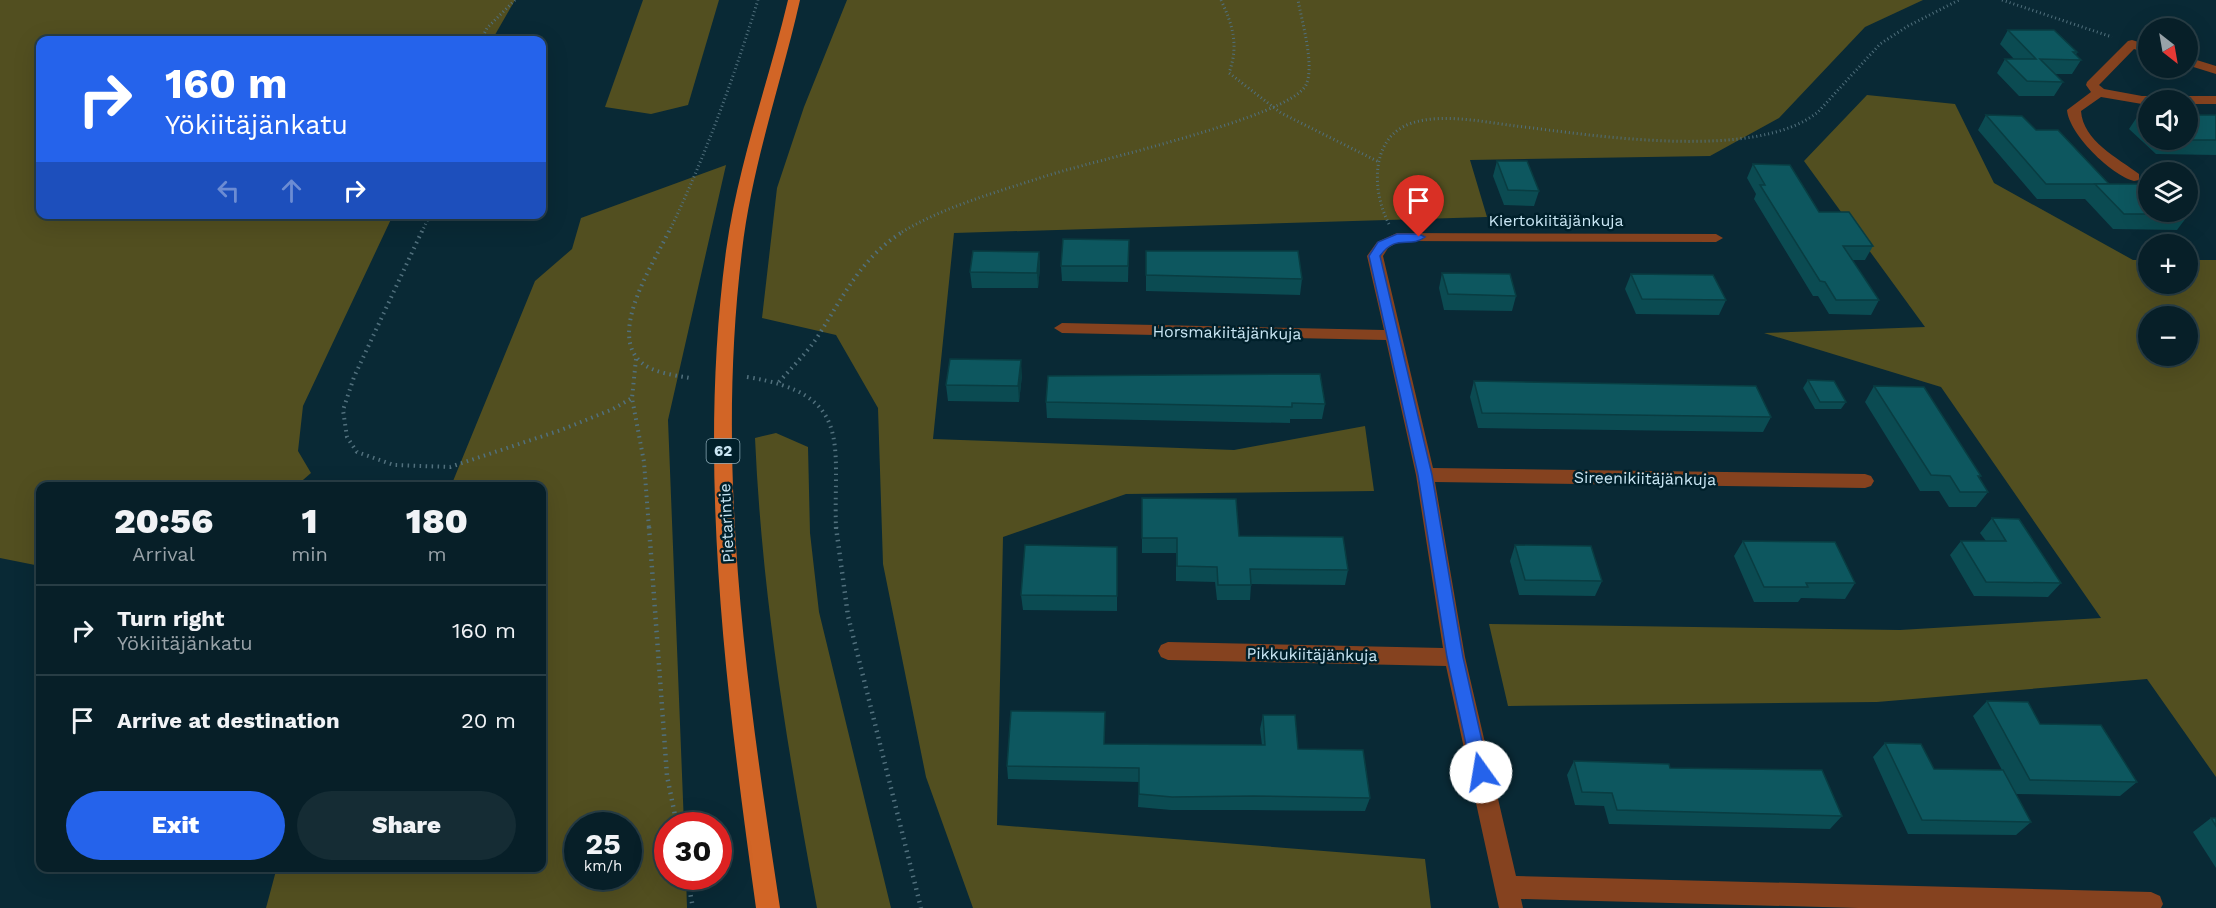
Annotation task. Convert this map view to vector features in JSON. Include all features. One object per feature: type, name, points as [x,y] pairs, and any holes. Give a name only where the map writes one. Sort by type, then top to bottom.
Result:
[{"type":"main road","name":"Pietarintie","points":[[768,908],[742,730],[724,490],[722,433],[724,370],[734,251],[759,127],[794,0]]},
{"type":"street","points":[[2138,46],[2132,44],[2092,85],[2099,92],[2116,98],[2137,100],[2216,100]]},
{"type":"street","points":[[2198,64],[2216,70]]},
{"type":"street","points":[[2099,92],[2074,110],[2072,120],[2079,132],[2134,177]]},
{"type":"street","points":[[1397,237],[1382,245],[1374,256],[1425,475],[1455,657],[1509,897],[2151,904]]},
{"type":"street","name":"Kiertokiitäjänkuja","points":[[1397,237],[1716,238]]},
{"type":"street","name":"Horsmakiitäjänkuja","points":[[1062,328],[1392,335]]},
{"type":"street","name":"Sireenikiitäjänkuja","points":[[1425,475],[1865,481]]},
{"type":"street","name":"Pikkukiitäjänkuja","points":[[1168,651],[1455,657]]},
{"type":"path","points":[[483,36],[487,28],[514,0]]},
{"type":"path","points":[[674,812],[667,776],[644,462],[632,398],[636,359],[628,335],[630,312],[692,184],[731,85],[758,0]]},
{"type":"path","points":[[1221,0],[1230,19],[1236,54],[1229,73],[1250,93],[1274,108],[1379,162]]},
{"type":"path","points":[[779,382],[818,338],[840,297],[864,264],[900,234],[927,217],[1048,175],[1171,141],[1274,108],[1295,98],[1306,86],[1310,69],[1298,0]]},
{"type":"path","points":[[1397,237],[1379,206],[1374,183],[1383,146],[1393,134],[1410,124],[1434,120],[1467,120],[1666,140],[1701,141],[1784,132],[1809,120],[1879,44],[1926,16],[1959,0]]},
{"type":"path","points":[[2002,0],[2132,44]]},
{"type":"path","points":[[428,219],[354,377],[343,410],[347,437],[357,453],[394,465],[450,467],[561,430],[613,409],[632,398]]},
{"type":"path","points":[[636,359],[653,371],[690,378]]},
{"type":"path","points":[[747,377],[779,382],[801,393],[819,407],[832,428],[837,457],[835,497],[837,545],[848,616],[921,908]]},
{"type":"path","points":[[690,890],[693,908]]},
{"type":"shaded area","points":[[0,0],[515,0],[494,36],[36,36],[36,219],[391,219],[303,406],[298,451],[311,473],[301,482],[36,482],[36,565],[0,558]]},
{"type":"shaded area","points":[[643,0],[719,0],[688,105],[651,114],[605,107]]},
{"type":"shaded area","points":[[847,0],[1923,0],[1865,27],[1779,118],[1710,156],[1470,160],[1487,217],[954,233],[933,439],[1234,450],[1365,426],[1374,491],[1126,494],[1003,537],[997,825],[1425,859],[1431,908],[973,908],[926,777],[883,564],[878,408],[836,335],[762,318],[777,188],[804,107]]},
{"type":"shaded area","points":[[1867,95],[1955,104],[1994,183],[2133,260],[2138,260],[2138,294],[2198,294],[2198,260],[2216,260],[2216,777],[2147,679],[1877,702],[1508,706],[1489,624],[1900,630],[2101,618],[1941,387],[1764,333],[1925,327],[1804,161]]},
{"type":"shaded area","points":[[726,165],[668,420],[683,812],[654,812],[654,890],[686,890],[687,908],[266,908],[276,872],[546,872],[546,482],[453,482],[535,281],[572,249],[581,218]]},
{"type":"shaded area","points":[[776,433],[808,447],[810,533],[819,612],[891,908],[817,908],[786,733],[770,615],[758,497],[755,438]]},
{"type":"building","points":[[2008,30],[2054,30],[2077,52],[2073,52],[2081,60],[2040,59],[2063,82],[2027,81],[2005,59],[2036,59]]},
{"type":"building","points":[[1986,115],[2022,116],[2036,130],[2058,130],[2109,184],[2046,184]]},
{"type":"building","points":[[2198,115],[2216,115],[2216,140],[2198,140]]},
{"type":"building","points":[[1497,161],[1527,161],[1539,191],[1508,190]]},
{"type":"building","points":[[1753,164],[1790,165],[1819,212],[1849,212],[1873,246],[1843,246],[1879,300],[1836,300],[1825,282],[1820,281],[1760,185],[1765,185]]},
{"type":"building","points":[[2095,184],[2138,184],[2138,214],[2124,214]]},
{"type":"building","points":[[1063,239],[1129,240],[1128,266],[1061,266]]},
{"type":"building","points":[[973,251],[1039,252],[1037,273],[970,272]]},
{"type":"building","points":[[1146,251],[1298,251],[1302,279],[1146,275]]},
{"type":"building","points":[[1442,273],[1510,274],[1516,296],[1448,294]]},
{"type":"building","points":[[1631,274],[1713,275],[1726,300],[1642,299]]},
{"type":"building","points":[[950,359],[1021,360],[1018,386],[946,385]]},
{"type":"building","points":[[1320,374],[1325,404],[1292,403],[1292,407],[1046,402],[1048,376]]},
{"type":"building","points":[[1808,380],[1834,381],[1846,402],[1820,402]]},
{"type":"building","points":[[1474,381],[1756,386],[1771,417],[1482,413]]},
{"type":"building","points":[[1874,386],[1924,387],[1981,476],[1978,476],[1988,492],[1960,492],[1950,476],[1931,475]]},
{"type":"building","points":[[1142,498],[1236,499],[1239,536],[1343,537],[1348,570],[1250,569],[1251,585],[1218,585],[1217,567],[1177,566],[1177,538],[1142,538]]},
{"type":"building","points":[[1992,518],[2019,519],[2061,583],[1986,582],[1961,541],[2006,541]]},
{"type":"building","points":[[1743,541],[1835,542],[1855,583],[1806,583],[1808,587],[1764,587]]},
{"type":"building","points":[[1025,545],[1117,547],[1117,596],[1021,595]]},
{"type":"building","points":[[1515,545],[1591,546],[1602,581],[1525,580]]},
{"type":"building","points":[[1987,701],[2028,702],[2040,724],[2101,725],[2137,782],[2030,780]]},
{"type":"building","points":[[1011,711],[1105,712],[1104,744],[1265,745],[1263,715],[1295,715],[1298,749],[1363,750],[1370,798],[1172,797],[1139,794],[1139,768],[1007,766]]},
{"type":"building","points":[[1885,743],[1921,744],[1934,769],[2003,770],[2031,822],[1922,820]]},
{"type":"building","points":[[1574,761],[1669,764],[1670,768],[1822,770],[1842,816],[1617,810],[1612,793],[1582,792]]},
{"type":"route","points":[[1419,237],[1397,237],[1382,245],[1374,256],[1425,475],[1450,614],[1455,657],[1481,772]]}]
